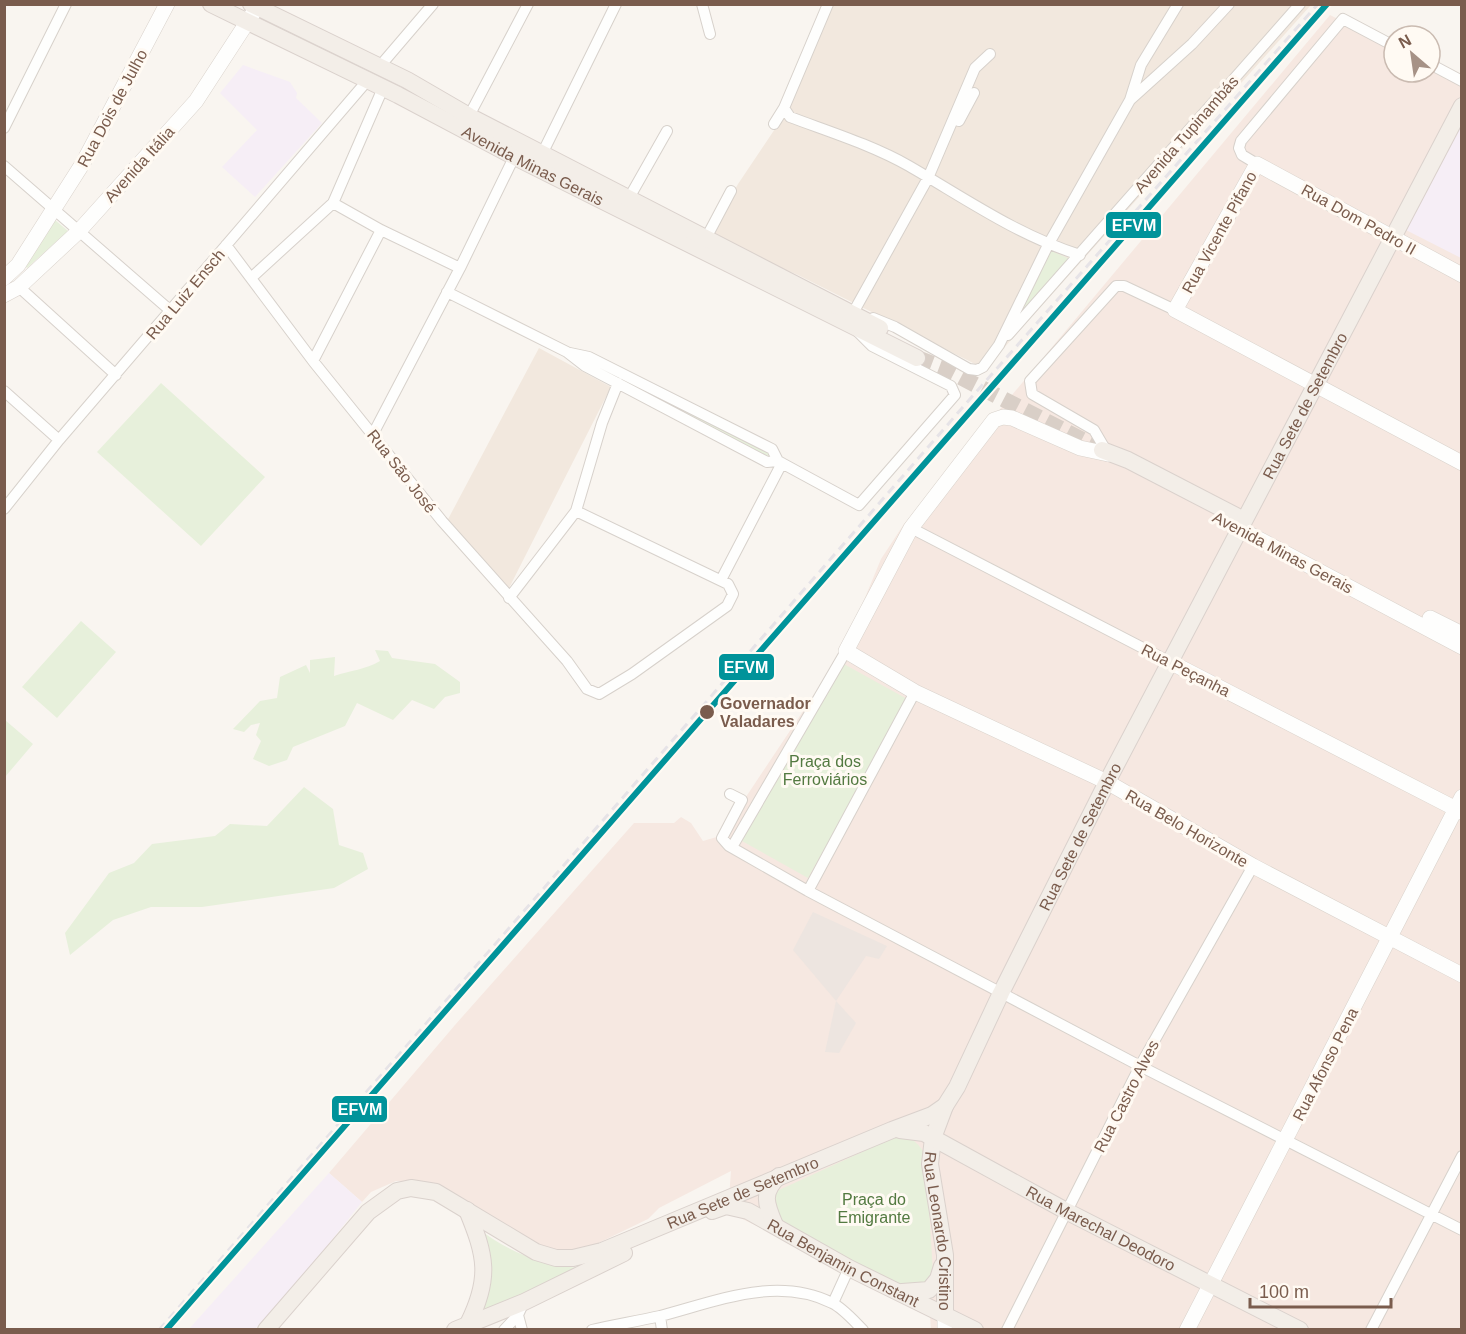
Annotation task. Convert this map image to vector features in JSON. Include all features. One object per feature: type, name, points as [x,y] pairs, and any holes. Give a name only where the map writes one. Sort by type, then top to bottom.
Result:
[{"type":"main road","name":"Avenida Minas Gerais","points":[[211,4],[253,11],[380,66],[469,116],[518,150],[542,154],[629,198],[703,244]]},
{"type":"main road","name":"Avenida Minas Gerais","points":[[253,11],[367,81],[518,150],[856,319],[919,354]]},
{"type":"main road","name":"Rua Sete de Setembro","points":[[266,1329],[368,1212],[388,1196],[403,1189],[423,1188],[436,1192],[536,1252],[556,1258],[573,1258],[602,1251],[780,1175],[920,1121],[945,1106],[957,1087],[1001,993],[1107,782],[1240,524],[1316,386],[1461,106]]},
{"type":"main road","name":"Avenida Minas Gerais","points":[[1105,452],[1128,460],[1240,524]]},
{"type":"main road","points":[[933,1138],[945,1106]]},
{"type":"main road","name":"Rua Leonardo Cristino","points":[[892,1130],[912,1130],[933,1138],[930,1164],[945,1255],[945,1322]]},
{"type":"main road","name":"Rua Marechal Deodoro","points":[[933,1138],[1068,1212],[1212,1282],[1300,1329]]},
{"type":"main road","points":[[775,1225],[765,1199],[768,1188],[780,1175]]},
{"type":"main road","name":"Rua Benjamin Constant","points":[[710,1212],[723,1206],[734,1207],[775,1225],[945,1322],[975,1329]]},
{"type":"main road","points":[[462,1327],[482,1291],[485,1270],[480,1242],[467,1210]]},
{"type":"main road","name":"Rua Sete de Setembro","points":[[462,1327],[521,1308],[710,1212]]},
{"type":"main road","points":[[890,1289],[904,1293],[929,1290],[938,1279],[945,1255]]},
{"type":"street","points":[[4,128],[66,4]]},
{"type":"street","name":"Rua Dois de Julho","points":[[4,278],[18,265],[83,163],[166,4]]},
{"type":"street","points":[[380,66],[433,4]]},
{"type":"street","points":[[469,116],[528,4]]},
{"type":"street","points":[[542,154],[616,4]]},
{"type":"street","points":[[702,4],[710,34]]},
{"type":"street","points":[[999,345],[1048,245],[1130,100],[1141,65],[1178,4]]},
{"type":"street","points":[[1130,100],[1192,44],[1229,4]]},
{"type":"street","name":"Avenida Tupinambás","points":[[999,345],[1300,4]]},
{"type":"street","points":[[774,124],[784,108],[824,6]]},
{"type":"street","name":"Avenida Itália","points":[[4,296],[24,282],[79,231],[196,101],[253,11]]},
{"type":"street","name":"Rua Vicente Pifano","points":[[1175,310],[1257,164],[1242,154],[1239,148],[1241,141],[1343,19],[1382,40]]},
{"type":"street","points":[[856,319],[928,178],[975,68],[990,54]]},
{"type":"street","points":[[1442,71],[1461,81]]},
{"type":"street","name":"Rua Luiz Ensch","points":[[6,503],[172,312],[226,245],[367,81]]},
{"type":"street","points":[[251,278],[333,203],[383,88]]},
{"type":"street","points":[[932,167],[941,158],[974,93]]},
{"type":"street","points":[[784,108],[790,117],[857,142],[908,165],[985,214],[1048,245],[1080,255]]},
{"type":"street","points":[[629,198],[667,131]]},
{"type":"street","points":[[373,434],[460,268],[518,150]]},
{"type":"street","name":"Rua Dom Pedro II","points":[[1257,164],[1461,275]]},
{"type":"street","points":[[4,166],[172,312]]},
{"type":"street","points":[[703,244],[731,191]]},
{"type":"street","points":[[333,203],[381,230],[460,268]]},
{"type":"street","points":[[313,361],[381,230]]},
{"type":"street","name":"Rua São José","points":[[226,245],[313,361],[442,521],[567,661],[587,689],[596,694],[606,691],[727,606],[733,597],[733,591],[721,580]]},
{"type":"street","points":[[18,265],[24,282],[116,375]]},
{"type":"street","points":[[1105,452],[1094,430],[1034,396],[1029,388],[1034,376],[1108,291],[1120,285],[1175,310],[1461,463]]},
{"type":"street","points":[[447,292],[567,352],[585,366],[767,462],[780,462]]},
{"type":"street","name":"Avenida Minas Gerais","points":[[856,319],[882,320],[969,369],[977,370],[985,365],[999,345]]},
{"type":"street","name":"Avenida Minas Gerais","points":[[780,462],[859,505],[954,397],[954,389],[949,384],[872,346],[856,319]]},
{"type":"street","points":[[567,352],[589,357],[772,449],[780,462]]},
{"type":"street","points":[[509,598],[576,511],[602,423],[618,382]]},
{"type":"street","points":[[4,391],[59,440]]},
{"type":"street","name":"Avenida Minas Gerais","points":[[911,528],[992,422],[999,417],[1011,418],[1080,448],[1105,452]]},
{"type":"street","points":[[576,511],[721,580],[780,462]]},
{"type":"street","name":"Avenida Minas Gerais","points":[[1240,524],[1461,634]]},
{"type":"street","name":"Avenida Minas Gerais","points":[[1240,524],[1461,647]]},
{"type":"street","points":[[732,848],[846,651],[911,528]]},
{"type":"street","name":"Rua Peçanha","points":[[911,528],[1170,662],[1459,806]]},
{"type":"street","name":"Rua Belo Horizonte","points":[[846,651],[915,692],[1107,782],[1252,866],[1461,975]]},
{"type":"street","points":[[808,891],[915,692]]},
{"type":"street","points":[[730,794],[742,800],[722,838],[732,848],[808,891],[1140,1066],[1461,1230]]},
{"type":"street","name":"Rua Afonso Pena","points":[[1187,1329],[1459,806]]},
{"type":"street","name":"Rua Castro Alves","points":[[1007,1329],[1140,1066],[1252,866]]},
{"type":"street","points":[[1371,1329],[1461,1156]]},
{"type":"street","points":[[833,1303],[849,1269]]},
{"type":"street","points":[[592,1329],[660,1316],[753,1292],[804,1294],[833,1303],[863,1329]]},
{"type":"street","points":[[504,1329],[521,1308]]},
{"type":"street","points":[[521,1308],[522,1329]]},
{"type":"street","points":[[660,1316],[662,1329]]},
{"type":"shaded area","points":[[822,5],[1311,5],[985,369],[798,275],[709,236],[738,184],[785,114]]},
{"type":"shaded area","points":[[1330,15],[1382,42],[1382,84],[1442,84],[1442,73],[1461,83],[1461,1329],[931,1329],[930,1316],[845,1269],[728,1212],[731,1171],[659,1208],[648,1219],[586,1249],[554,1252],[425,1182],[396,1181],[371,1192],[362,1202],[329,1173],[455,1025],[634,823],[674,823],[681,817],[691,823],[703,841],[720,836],[843,651],[881,559],[904,524]]},
{"type":"shaded area","points":[[243,65],[290,82],[297,93],[296,98],[322,123],[255,197],[222,167],[257,130],[220,93]]},
{"type":"shaded area","points":[[1461,106],[1461,258],[1400,227]]},
{"type":"shaded area","points":[[539,348],[611,387],[506,594],[446,523]]},
{"type":"shaded area","points":[[813,912],[887,946],[879,959],[866,956],[836,1001],[793,950]]},
{"type":"shaded area","points":[[836,1001],[856,1023],[839,1053],[825,1052]]},
{"type":"shaded area","points":[[329,1173],[362,1202],[300,1280],[255,1329],[188,1330]]},
{"type":"green space","points":[[55,220],[68,231],[27,268],[25,266]]},
{"type":"green space","points":[[1049,250],[1072,260],[1008,332]]},
{"type":"green space","points":[[590,361],[771,452],[772,455],[768,459],[590,366]]},
{"type":"green space","points":[[161,383],[265,477],[201,546],[97,452]]},
{"type":"green space","points":[[81,621],[116,652],[57,718],[22,687]]},
{"type":"green space","points":[[375,650],[388,651],[392,658],[435,664],[460,682],[460,693],[445,697],[434,709],[412,700],[393,720],[357,703],[345,726],[293,747],[287,760],[269,766],[253,759],[261,741],[256,735],[260,723],[251,725],[244,732],[233,729],[260,701],[277,698],[280,677],[306,665],[310,673],[310,660],[335,657],[334,676],[363,668],[380,661]]},
{"type":"green space","name":"Praça dos Ferroviários","points":[[842,663],[909,700],[808,878],[742,841]]},
{"type":"green space","points":[[5,720],[33,744],[5,777]]},
{"type":"green space","points":[[304,787],[333,809],[339,845],[363,853],[368,869],[334,888],[202,907],[151,907],[113,920],[70,955],[65,933],[109,873],[134,863],[152,844],[215,836],[230,824],[267,826]]},
{"type":"green space","name":"Praça do Emigrante","points":[[897,1136],[907,1137],[915,1142],[926,1157],[933,1274],[932,1280],[909,1287],[893,1282],[783,1225],[771,1198],[779,1190]]},
{"type":"green space","points":[[480,1230],[528,1257],[568,1267],[582,1268],[478,1316]]},
{"type":"tunnel","points":[[917,358],[941,367],[1102,450]]},
{"type":"railway","points":[[159,1330],[970,399],[1318,4]]},
{"type":"transit line","name":"EFVM","points":[[166,1330],[1327,4]]},
{"type":"place","name":"Governador Valadares","points":[[707,712]]}]
